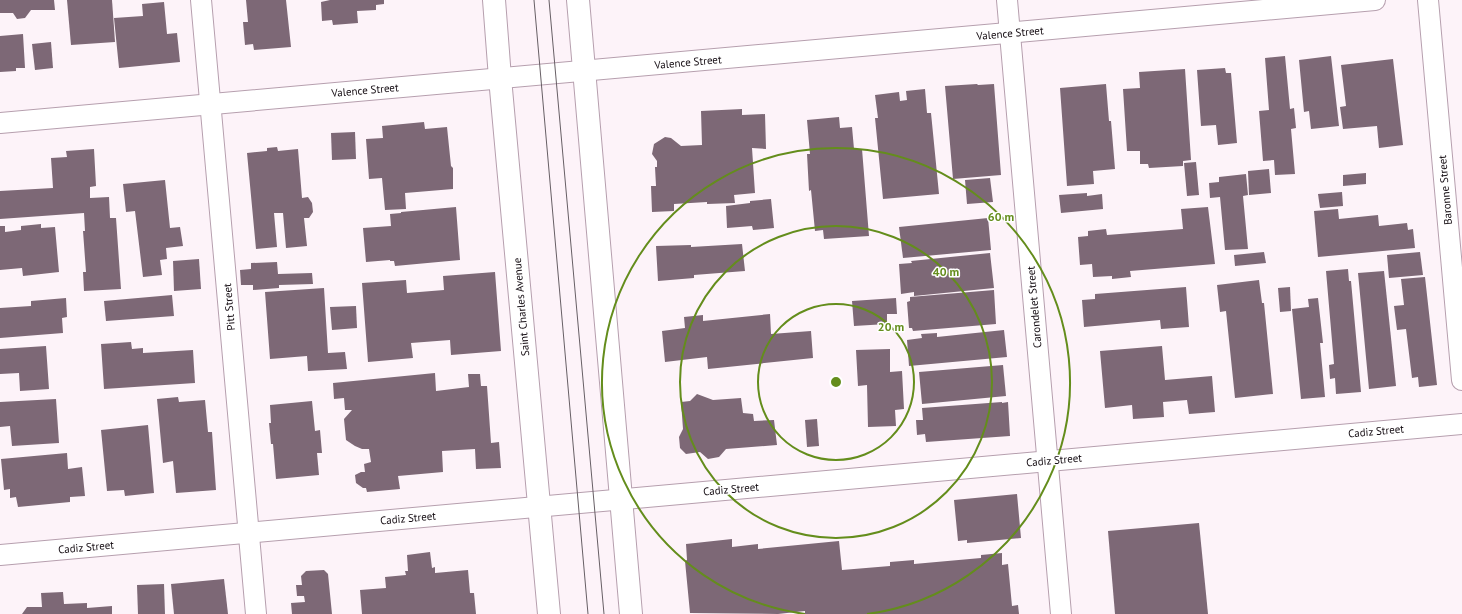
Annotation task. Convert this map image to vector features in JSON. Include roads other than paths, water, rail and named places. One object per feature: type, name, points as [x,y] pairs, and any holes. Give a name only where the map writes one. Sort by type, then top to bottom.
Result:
[{"type":"main road","name":"Saint Charles Avenue","points":[[494,0],[550,614]]},
{"type":"main road","points":[[578,0],[631,614]]},
{"type":"street","name":"Pitt Street","points":[[201,0],[256,614]]},
{"type":"street","name":"Carondelet Street","points":[[1007,0],[1061,614]]},
{"type":"street","name":"Valence Street","points":[[0,123],[1375,0]]},
{"type":"street","name":"Baronne Street","points":[[1428,0],[1462,380]]},
{"type":"street","name":"Cadiz Street","points":[[0,555],[1462,424]]},
{"type":"tram line","points":[[534,0],[588,614]]},
{"type":"tram line","points":[[549,0],[604,614]]}]
